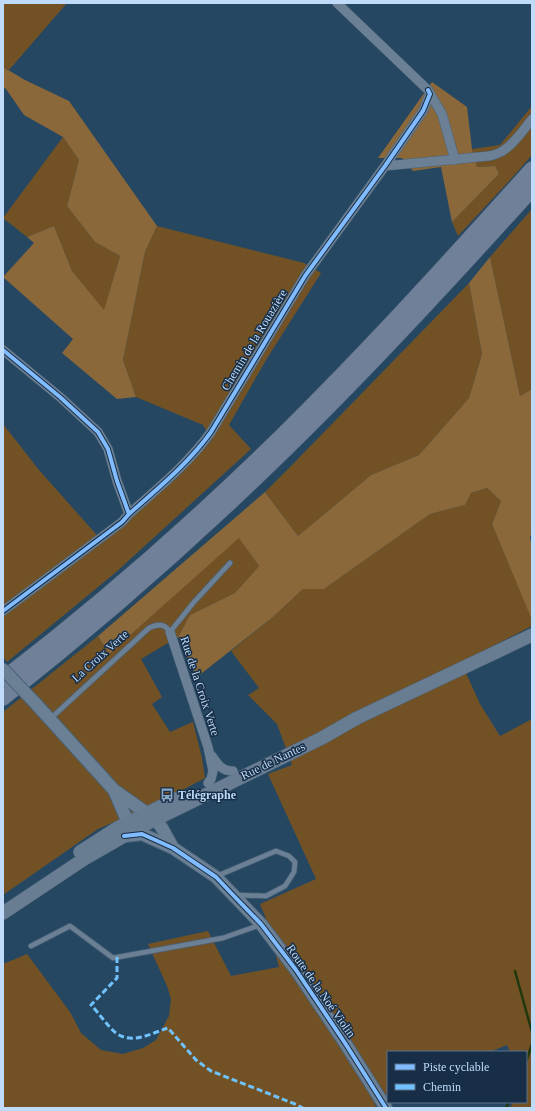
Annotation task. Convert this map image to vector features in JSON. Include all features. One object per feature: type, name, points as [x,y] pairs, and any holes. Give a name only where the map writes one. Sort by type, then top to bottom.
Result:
[{"type":"highway","points":[[3,680],[132,575],[254,462],[362,354],[532,170]]},
{"type":"highway","points":[[3,698],[132,591],[238,495],[303,432],[371,362],[532,189]]},
{"type":"main road","name":"Rue de Nantes","points":[[3,913],[138,823],[172,807],[219,776],[320,732],[357,718],[532,635]]},
{"type":"main road","name":"Rue de Nantes","points":[[172,807],[219,776]]},
{"type":"main road","points":[[3,906],[63,863],[176,803],[219,776]]},
{"type":"street","points":[[337,3],[428,90],[442,114],[455,160]]},
{"type":"street","name":"Chemin de la Rouazière","points":[[3,611],[116,527],[184,465],[200,448],[305,276],[423,111],[430,94],[428,90]]},
{"type":"street","points":[[385,166],[489,156],[504,151],[532,118]]},
{"type":"street","points":[[3,350],[60,397],[98,432],[108,449],[130,514]]},
{"type":"street","name":"Rue de la Croix Verte","points":[[170,632],[208,748],[219,776]]},
{"type":"street","points":[[3,670],[50,718],[114,790],[138,823],[161,838],[172,807],[148,806],[124,802]]},
{"type":"street","points":[[124,802],[138,823]]},
{"type":"street","name":"Route de la Noé Violin","points":[[138,823],[142,834],[161,838],[173,848],[216,877],[261,924],[296,970],[386,1108]]},
{"type":"lane","points":[[170,632],[194,602],[230,563]]},
{"type":"lane","name":"La Croix Verte","points":[[50,718],[149,628],[156,625],[162,625],[168,628],[170,632]]},
{"type":"lane","points":[[216,877],[276,850],[289,856],[295,862],[294,872],[285,886],[266,896],[233,895]]},
{"type":"lane","points":[[31,946],[70,926],[113,958],[223,938],[261,924]]},
{"type":"shaded area","points":[[3,3],[67,3],[9,70],[3,67]]},
{"type":"shaded area","points":[[3,67],[25,80],[69,101],[157,226],[145,252],[123,360],[136,397],[117,399],[62,353],[73,339],[3,277],[34,243],[27,237],[54,226],[72,271],[104,310],[120,256],[95,242],[67,206],[79,160],[63,137],[24,115],[3,87]]},
{"type":"shaded area","points":[[432,82],[467,107],[472,149],[477,167],[495,166],[499,174],[452,222],[441,167],[413,171],[402,158],[378,158]]},
{"type":"shaded area","points":[[532,106],[532,155],[458,236],[452,222],[499,174],[495,166],[477,167],[472,149],[500,145]]},
{"type":"shaded area","points":[[63,137],[79,160],[67,206],[95,242],[120,256],[104,311],[72,271],[54,226],[27,237],[3,218]]},
{"type":"shaded area","points":[[532,209],[532,389],[520,396],[490,257]]},
{"type":"shaded area","points":[[157,226],[304,263],[321,273],[266,360],[229,425],[251,449],[115,573],[7,662],[3,657],[3,424],[39,470],[103,542],[178,477],[212,440],[203,425],[136,397],[123,360],[145,252]]},
{"type":"shaded area","points":[[490,257],[520,396],[532,389],[532,535],[530,536],[532,550],[532,620],[492,524],[501,501],[487,488],[471,493],[465,505],[430,514],[324,589],[303,589],[273,617],[197,677],[178,637],[190,615],[235,593],[259,566],[239,538],[109,654],[98,636],[265,492],[298,536],[371,475],[419,455],[469,398],[482,354],[469,283]]},
{"type":"shaded area","points":[[469,283],[482,354],[469,398],[419,455],[371,475],[298,536],[265,492]]},
{"type":"shaded area","points":[[487,488],[501,501],[492,524],[532,619],[532,626],[461,662],[480,704],[500,736],[532,719],[532,1108],[510,1108],[512,1103],[527,1103],[527,1051],[510,1051],[507,1045],[492,1051],[387,1051],[387,1097],[374,1103],[377,1108],[3,1108],[3,964],[27,954],[70,1012],[81,1033],[101,1050],[123,1054],[143,1048],[156,1040],[169,1016],[171,999],[167,986],[148,944],[208,931],[231,976],[279,967],[265,916],[260,904],[316,879],[268,774],[292,765],[277,724],[248,695],[259,688],[231,651],[273,617],[303,589],[324,589],[430,514],[465,505],[471,493]]},
{"type":"shaded area","points":[[239,537],[259,566],[235,593],[190,615],[178,637],[141,659],[162,697],[152,704],[170,732],[193,722],[202,758],[205,778],[162,801],[98,829],[3,895],[3,712],[98,636],[109,654]]},
{"type":"waterway","points":[[515,971],[532,1032]]},
{"type":"waterway","points":[[527,1059],[532,1044]]},
{"type":"waterway","points":[[506,1108],[508,1103]]},
{"type":"marked path","points":[[117,957],[117,978],[91,1005],[116,1033],[129,1038],[135,1038],[168,1028],[196,1060],[211,1071],[303,1108]]},
{"type":"cycle path","points":[[3,611],[122,522],[183,465],[202,444],[211,432],[305,276],[423,111],[430,94],[428,90]]},
{"type":"cycle path","points":[[3,350],[60,397],[98,432],[108,449],[117,481],[129,514]]},
{"type":"cycle path","points":[[124,836],[142,834],[173,848],[216,877],[261,924],[296,970],[386,1108]]},
{"type":"place","name":"Télégraphe","points":[[167,795]]}]
